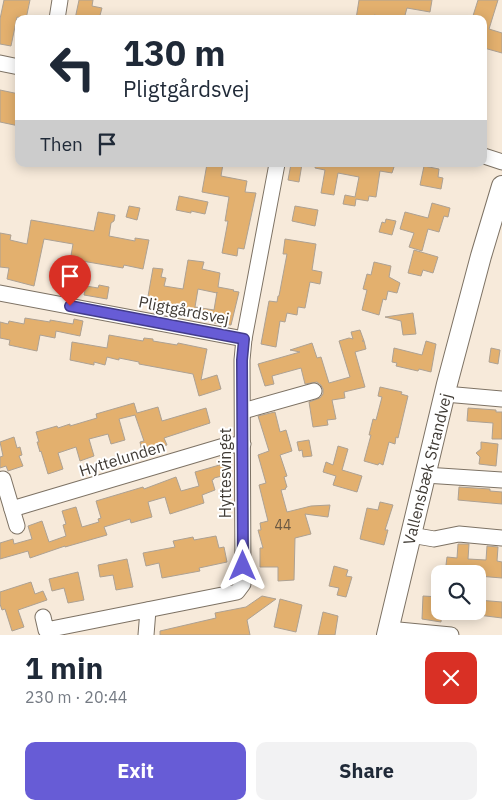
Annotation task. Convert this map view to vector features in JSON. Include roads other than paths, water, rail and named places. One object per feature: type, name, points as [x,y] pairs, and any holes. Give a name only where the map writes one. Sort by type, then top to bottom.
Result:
[{"type":"main road","name":"Vallensbæk Strandvej","points":[[387,632],[468,304],[502,186]]},
{"type":"street","points":[[58,15],[60,0]]},
{"type":"street","points":[[0,63],[15,66]]},
{"type":"street","points":[[487,157],[502,162]]},
{"type":"street","name":"Pligtgårdsvej","points":[[0,293],[244,339],[276,167]]},
{"type":"street","name":"Hyttesvinget","points":[[43,617],[46,630],[236,592],[243,584],[242,360],[244,339]]},
{"type":"street","name":"Hyttesvinget","points":[[243,411],[314,391]]},
{"type":"street","points":[[445,394],[502,399]]},
{"type":"street","name":"Hyttelunden","points":[[12,509],[224,446],[243,444]]},
{"type":"street","points":[[425,474],[502,480]]},
{"type":"street","points":[[3,479],[17,526]]},
{"type":"street","points":[[411,535],[434,539],[460,534],[502,538]]},
{"type":"street","points":[[146,635],[148,610]]},
{"type":"street","points":[[387,632],[451,635]]}]
